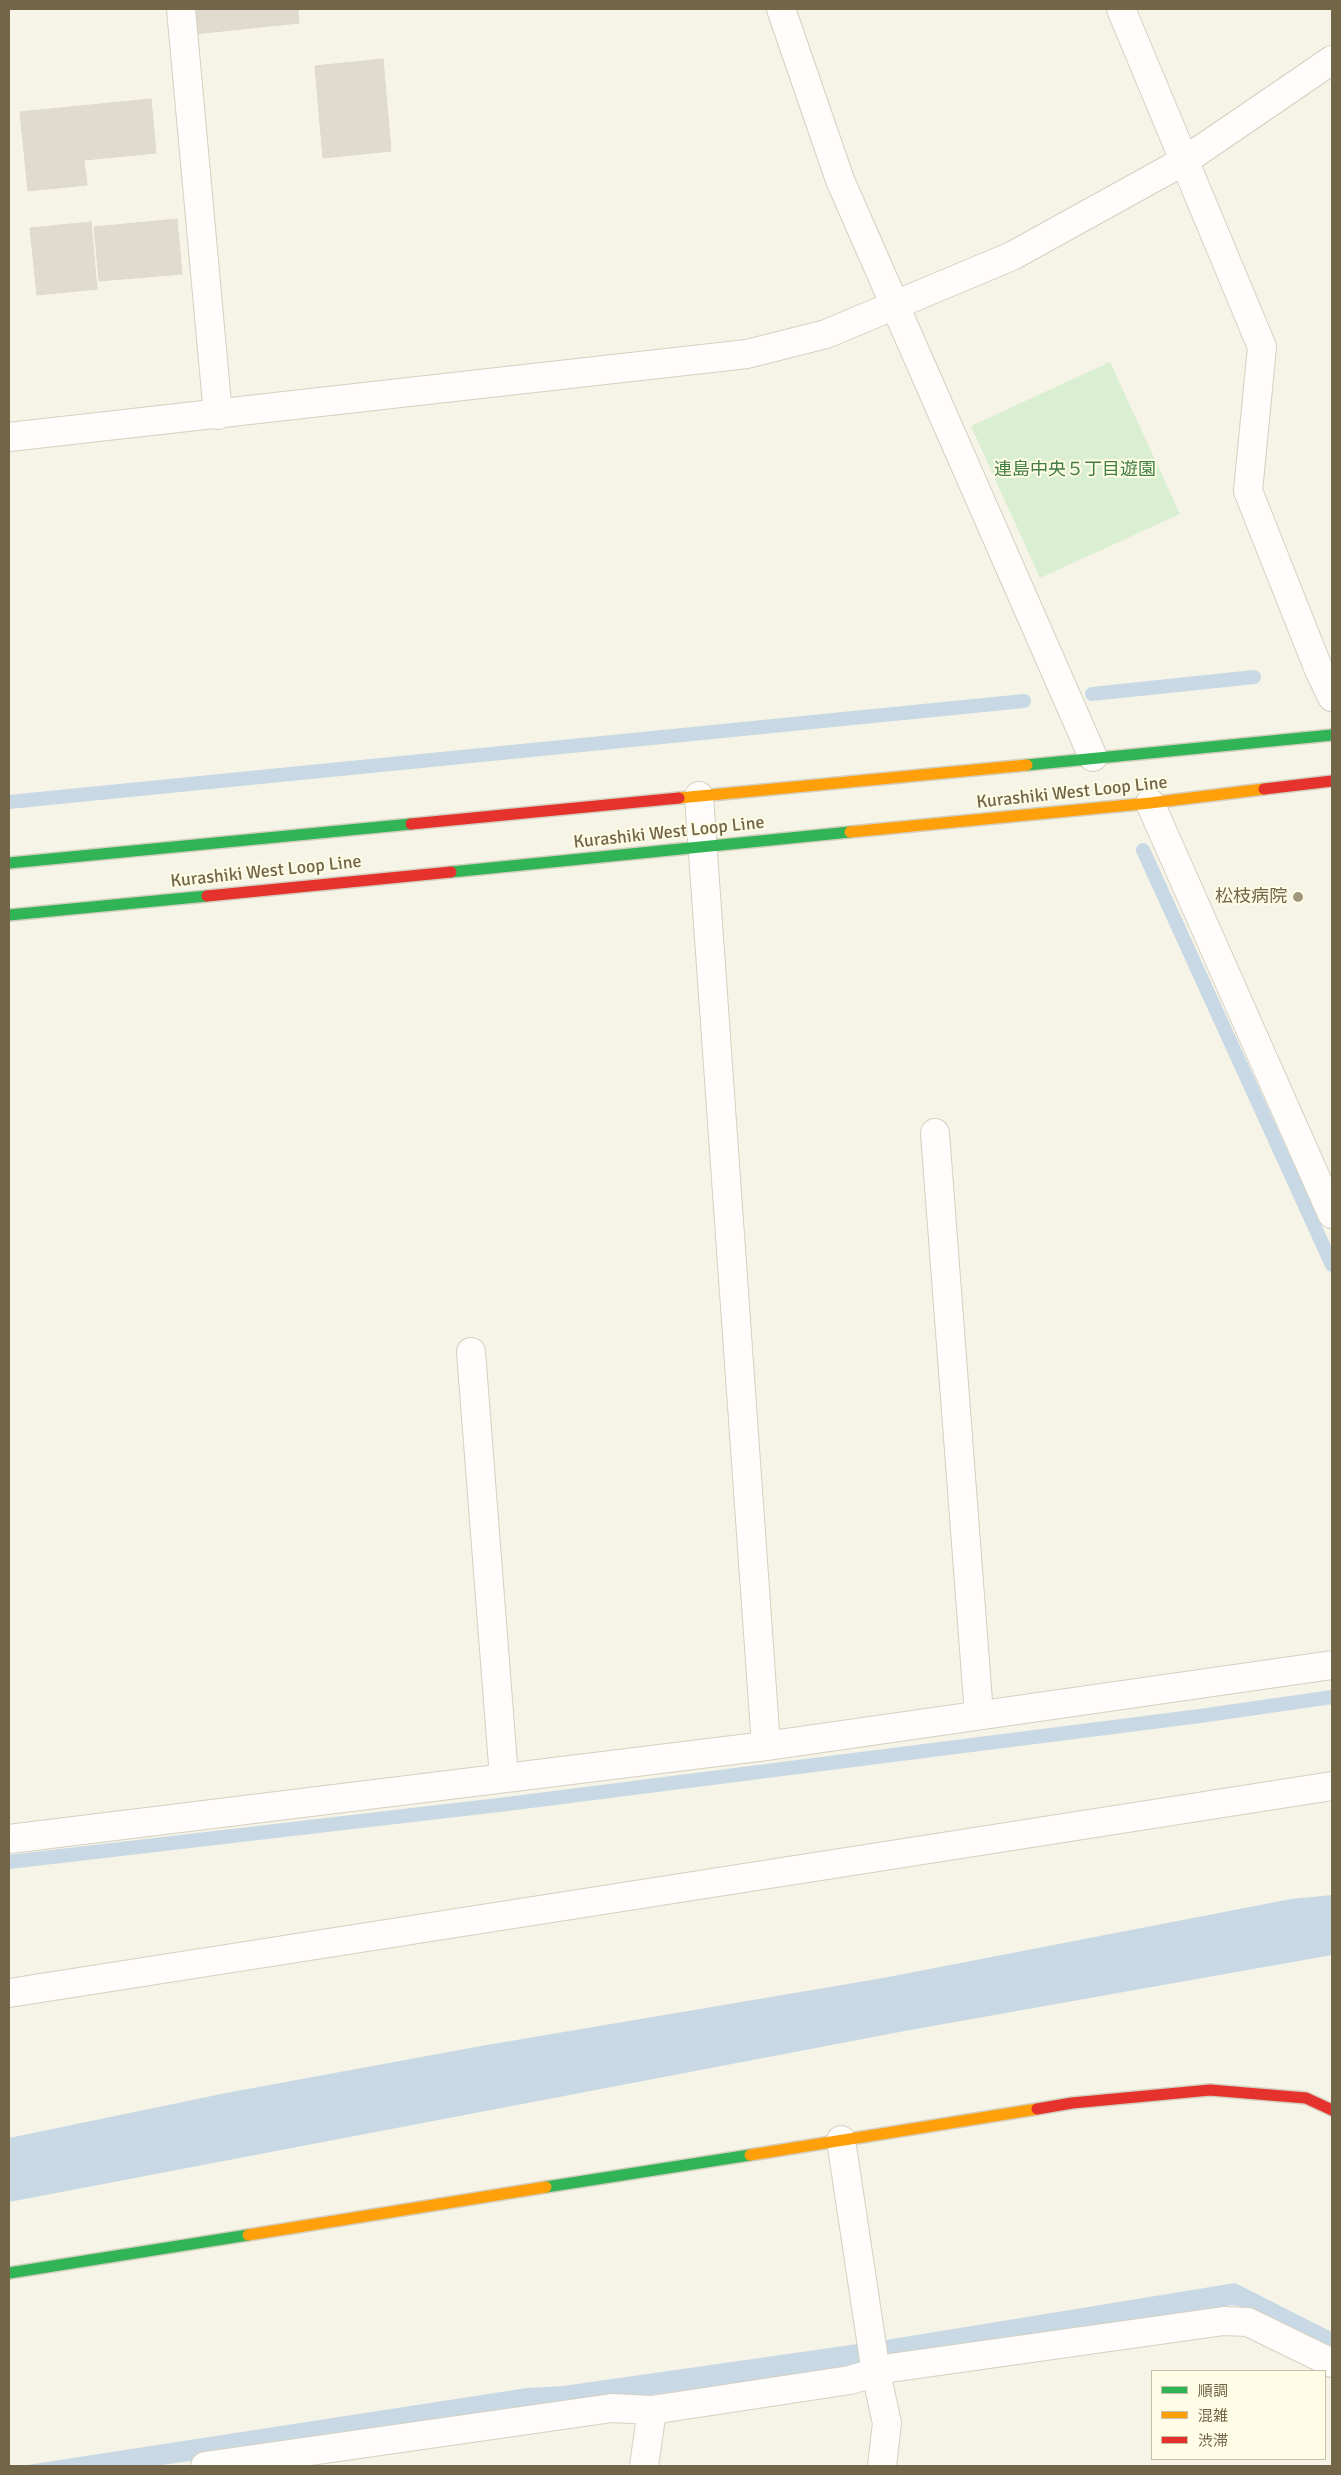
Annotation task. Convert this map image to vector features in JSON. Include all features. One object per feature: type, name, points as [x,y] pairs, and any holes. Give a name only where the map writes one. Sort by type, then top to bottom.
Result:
[{"type":"main road","name":"Kurashiki West Loop Line","points":[[9,863],[1093,756],[1332,735]]},
{"type":"main road","name":"Kurashiki West Loop Line","points":[[9,916],[1150,803],[1332,781]]},
{"type":"main road","points":[[9,2273],[1072,2102],[1210,2090],[1306,2098],[1332,2110]]},
{"type":"street","points":[[181,9],[218,415]]},
{"type":"street","points":[[781,9],[840,180],[897,305],[1093,756]]},
{"type":"street","points":[[1121,9],[1262,347],[1248,491],[1326,667],[1332,697]]},
{"type":"street","points":[[9,437],[747,354],[826,334],[1012,256],[1184,161],[1332,60]]},
{"type":"street","points":[[699,796],[766,1746]]},
{"type":"street","points":[[1150,803],[1332,1214]]},
{"type":"street","points":[[935,1133],[980,1715]]},
{"type":"street","points":[[471,1352],[504,1778]]},
{"type":"street","points":[[9,1839],[766,1746],[1332,1665]]},
{"type":"street","points":[[9,1993],[1332,1786]]},
{"type":"street","points":[[841,2140],[875,2369],[887,2423],[882,2466]]},
{"type":"street","points":[[204,2466],[612,2408],[652,2410],[850,2380],[875,2369],[1224,2321],[1248,2322],[1332,2363]]},
{"type":"street","points":[[644,2466],[652,2410]]},
{"type":"green space","name":"連島中央５丁目遊園","points":[[1110,362],[1180,514],[1040,578],[971,426]]},
{"type":"water","points":[[1332,1895],[1332,1955],[910,2030],[9,2202],[9,2138],[226,2093],[481,2046],[883,1978],[1291,1899]]},
{"type":"water","points":[[1235,2283],[1332,2332],[1332,2354],[1269,2319],[1246,2308],[1232,2305],[889,2361],[155,2466],[21,2466],[527,2388],[563,2386],[886,2340]]},
{"type":"building","points":[[191,9],[298,9],[299,23],[194,34]]},
{"type":"building","points":[[383,59],[391,151],[323,158],[315,66]]},
{"type":"building","points":[[151,99],[156,153],[84,160],[87,185],[28,191],[20,112]]},
{"type":"building","points":[[177,219],[182,274],[99,281],[94,227]]},
{"type":"building","points":[[91,222],[97,289],[37,295],[30,228]]},
{"type":"waterway","points":[[1092,694],[1254,677]]},
{"type":"waterway","points":[[9,802],[1024,701]]},
{"type":"waterway","points":[[1143,850],[1332,1265]]},
{"type":"waterway","points":[[9,1862],[507,1804],[1200,1716],[1332,1697]]},
{"type":"traffic: fast","points":[[1027,765],[1332,735]]},
{"type":"traffic: fast","points":[[9,863],[411,824]]},
{"type":"traffic: fast","points":[[451,872],[850,832]]},
{"type":"traffic: fast","points":[[9,915],[207,896]]},
{"type":"traffic: fast","points":[[546,2187],[750,2155]]},
{"type":"traffic: fast","points":[[9,2273],[248,2235]]},
{"type":"traffic: slow","points":[[679,798],[1027,765]]},
{"type":"traffic: slow","points":[[850,832],[1150,803],[1264,789]]},
{"type":"traffic: slow","points":[[750,2155],[1037,2109]]},
{"type":"traffic: slow","points":[[248,2235],[546,2187]]},
{"type":"traffic: jam","points":[[1264,789],[1332,781]]},
{"type":"traffic: jam","points":[[411,824],[679,798]]},
{"type":"traffic: jam","points":[[207,896],[451,872]]},
{"type":"traffic: jam","points":[[1037,2109],[1072,2103],[1210,2090],[1306,2098],[1332,2110]]},
{"type":"place","name":"松枝病院","points":[[1298,897]]}]
